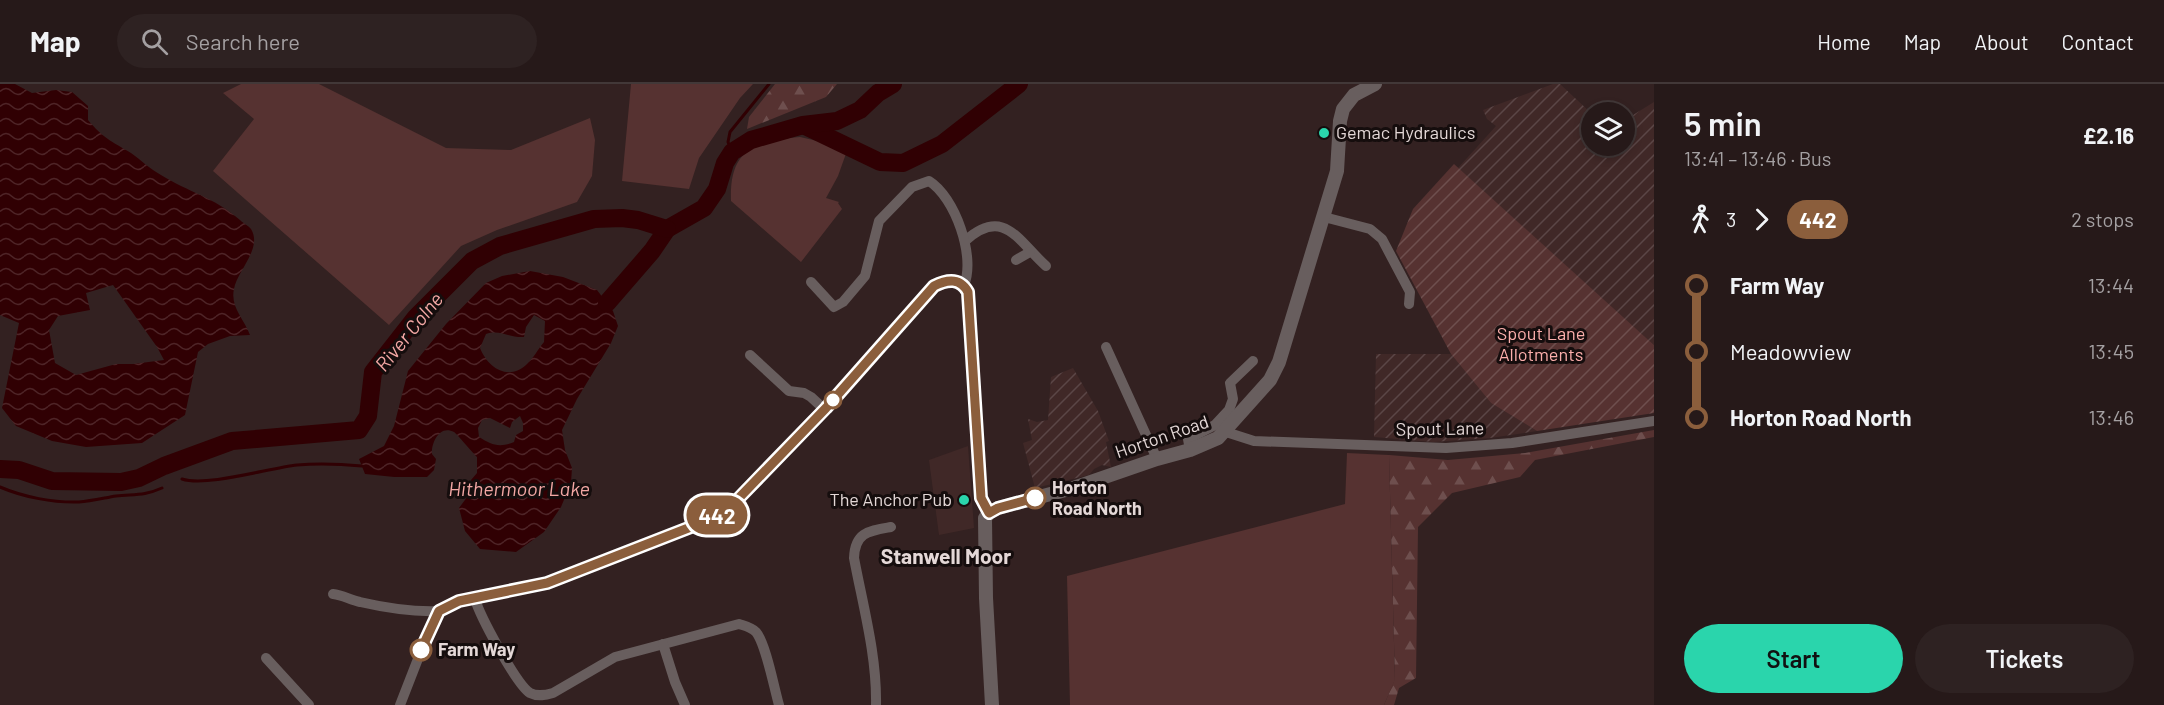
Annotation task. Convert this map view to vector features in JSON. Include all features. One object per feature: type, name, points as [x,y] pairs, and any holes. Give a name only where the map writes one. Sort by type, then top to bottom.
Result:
[{"type":"street","name":"Horton Road","points":[[989,513],[998,508],[1073,488],[1190,450],[1209,443],[1226,432],[1275,371],[1284,350],[1324,217],[1339,158],[1340,121],[1343,109],[1354,95],[1375,84]]},
{"type":"street","points":[[811,282],[834,307],[843,302],[865,276],[879,222],[912,187],[929,181],[937,185],[942,192],[961,228],[965,241],[968,272],[964,285]]},
{"type":"street","points":[[1324,217],[1370,229],[1383,240],[1410,292],[1409,304]]},
{"type":"street","points":[[965,241],[986,226],[1001,227],[1017,236],[1046,266]]},
{"type":"street","points":[[1016,260],[1030,252]]},
{"type":"street","points":[[333,594],[344,595],[357,601],[417,612],[439,611],[459,601],[547,583],[707,522],[737,500],[824,409],[934,286],[945,281],[958,281],[968,292],[981,498],[989,513],[985,519],[984,534],[992,705]]},
{"type":"street","points":[[1111,350],[1157,459]]},
{"type":"street","points":[[750,355],[789,391],[804,393],[824,409]]},
{"type":"street","points":[[1190,450],[1188,439],[1215,425],[1229,410],[1233,399],[1230,383],[1253,361]]},
{"type":"street","name":"Spout Lane","points":[[1226,432],[1254,441],[1446,448],[1512,443],[1654,421]]},
{"type":"street","points":[[876,705],[874,670],[854,558],[855,546],[861,537],[870,531],[891,527]]},
{"type":"street","points":[[475,599],[480,614],[519,681],[530,692],[542,696],[553,693],[615,657],[739,624],[750,627],[757,634],[763,646],[779,705]]},
{"type":"street","points":[[400,705],[439,611]]},
{"type":"street","points":[[417,612],[430,628]]},
{"type":"street","points":[[663,644],[685,705]]},
{"type":"street","points":[[266,658],[309,705]]},
{"type":"shaded area","points":[[1553,84],[1560,84],[1581,104],[1581,156],[1635,156],[1635,114],[1654,102],[1654,345],[1458,168],[1496,126],[1487,119],[1483,110]]},
{"type":"shaded area","points":[[1376,354],[1451,354],[1491,403],[1537,431],[1490,438],[1433,442],[1374,437]]},
{"type":"shaded area","points":[[1073,368],[1098,411],[1109,441],[1106,442],[1111,467],[1102,465],[1089,475],[1035,488],[1023,443],[1032,440],[1028,419],[1037,422],[1048,420],[1051,377]]},
{"type":"shaded area","points":[[968,446],[974,528],[939,535],[929,460]]},
{"type":"green space","points":[[241,84],[319,84],[446,148],[511,150],[590,118],[595,140],[592,176],[577,202],[497,230],[461,246],[389,325],[213,171],[254,119],[223,93]]},
{"type":"green space","points":[[631,84],[753,84],[740,98],[699,158],[689,189],[622,181]]},
{"type":"green space","points":[[775,84],[837,84],[826,97],[747,129],[749,117]]},
{"type":"green space","points":[[800,137],[848,148],[838,176],[826,198],[839,202],[842,209],[801,262],[731,201],[735,170],[740,159],[748,151],[770,141]]},
{"type":"green space","name":"Spout Lane Allotments","points":[[1454,164],[1654,345],[1654,413],[1537,431],[1491,403],[1451,354],[1396,251],[1413,209]]},
{"type":"green space","points":[[1654,430],[1654,437],[1535,460],[1520,477],[1452,493],[1418,527],[1416,678],[1399,688],[1394,705],[1384,705],[1395,679],[1389,455],[1448,460],[1525,453]]},
{"type":"green space","points":[[1347,453],[1389,455],[1395,680],[1384,705],[1070,705],[1067,576],[1345,504]]},
{"type":"water","points":[[0,84],[15,84],[32,93],[56,90],[72,92],[88,106],[88,120],[103,135],[157,173],[230,212],[250,228],[254,236],[252,252],[236,282],[233,295],[236,307],[250,335],[230,336],[208,344],[198,352],[185,415],[142,443],[86,447],[52,441],[16,426],[2,408],[19,323],[0,315]],"holes":[[[113,285],[164,360],[116,364],[76,375],[55,363],[49,330],[58,316],[90,310],[86,293]]]},
{"type":"water","name":"Hithermoor Lake","points":[[530,271],[563,277],[597,290],[613,311],[618,326],[611,343],[577,399],[562,430],[565,450],[572,468],[571,483],[561,507],[544,532],[516,552],[480,549],[465,531],[459,508],[473,489],[471,480],[477,473],[477,457],[454,432],[444,431],[437,436],[432,450],[436,459],[434,470],[427,477],[365,474],[359,459],[384,446],[394,426],[408,371],[446,324],[486,283],[502,276]],"holes":[[[534,315],[545,321],[544,342],[531,360],[519,370],[512,372],[499,370],[493,366],[480,348],[486,334],[496,332],[524,337],[526,327]],[[520,416],[523,431],[516,435],[514,442],[496,445],[479,437],[478,428],[482,420],[490,418],[510,428],[512,422]]]},
{"type":"waterway","points":[[732,152],[728,142],[730,132],[769,84]]},
{"type":"waterway","name":"River Colne","points":[[607,303],[652,251],[667,229],[704,208],[717,189],[725,163],[732,152],[751,140],[803,125],[837,121],[860,110],[878,93],[893,84]]},
{"type":"waterway","name":"River Colne","points":[[805,126],[880,162],[903,163],[942,144],[1019,84]]},
{"type":"waterway","name":"River Colne","points":[[0,469],[19,470],[52,481],[121,482],[139,478],[164,466],[232,441],[359,430],[368,416],[373,372],[416,317],[472,261],[500,246],[594,219],[638,220],[667,229]]},
{"type":"waterway","points":[[182,479],[207,481],[305,464],[362,466]]},
{"type":"waterway","points":[[0,487],[29,496],[69,502],[145,494],[162,488]]},
{"type":"bus line","name":"442","points":[[421,650],[439,611],[459,601],[547,583],[714,518],[737,500],[826,408],[934,286],[945,281],[958,281],[968,292],[981,498],[989,513],[998,508],[1035,498]]},
{"type":"place","name":"Gemac Hydraulics","points":[[1324,133]]},
{"type":"place","name":"Horton Road North","points":[[1035,498]]},
{"type":"place","name":"The Anchor Pub","points":[[964,500]]},
{"type":"place","name":"Farm Way","points":[[421,650]]},
{"type":"district","name":"Stanwell Moor","points":[[946,557]]}]
